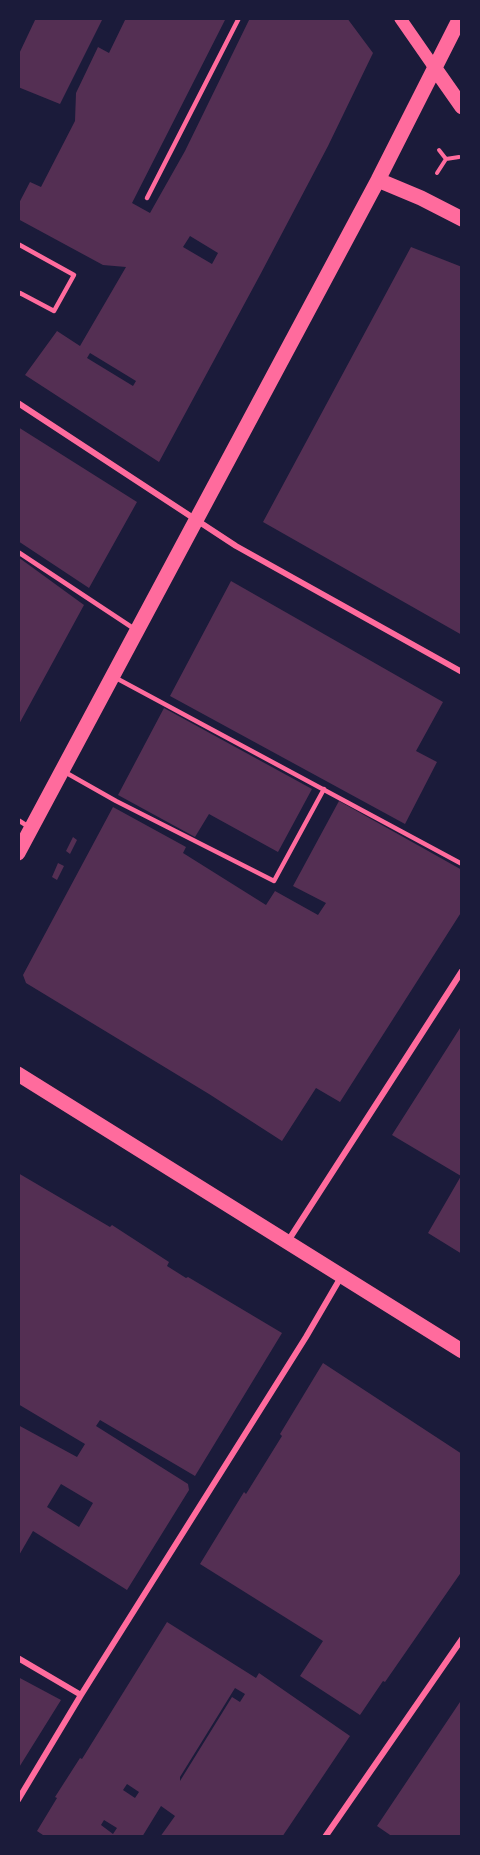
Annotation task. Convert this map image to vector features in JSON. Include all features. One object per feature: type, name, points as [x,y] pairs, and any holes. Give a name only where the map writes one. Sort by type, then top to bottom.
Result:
[{"type":"main road","points":[[400,18],[462,107]]},
{"type":"main road","points":[[18,853],[378,180],[460,18]]},
{"type":"main road","points":[[378,180],[462,219]]},
{"type":"main road","points":[[18,1074],[462,1351]]},
{"type":"street","points":[[18,403],[236,546],[462,672]]},
{"type":"street","points":[[287,1242],[462,971]]},
{"type":"street","points":[[18,1800],[81,1695],[300,1347],[341,1277]]},
{"type":"street","points":[[328,1836],[462,1639]]},
{"type":"street","points":[[18,1658],[81,1695]]},
{"type":"lane","points":[[147,198],[238,18]]},
{"type":"lane","points":[[18,244],[75,275],[54,311],[18,293]]},
{"type":"lane","points":[[18,552],[137,630]]},
{"type":"lane","points":[[113,676],[462,864]]},
{"type":"lane","points":[[63,771],[116,801],[274,881],[324,789]]},
{"type":"lane","points":[[18,820],[32,828]]},
{"type":"path","points":[[439,150],[446,159]]},
{"type":"path","points":[[436,173],[446,159],[459,156]]},
{"type":"building","points":[[36,18],[103,18],[60,104],[18,87],[18,56]]},
{"type":"building","points":[[126,18],[226,18],[132,203],[150,213],[185,151],[250,18],[347,18],[373,53],[328,146],[159,462],[25,375],[57,331],[80,346],[126,267],[103,265],[18,219],[18,205],[30,182],[41,187],[75,121],[76,93],[98,47],[109,53]],"holes":[[[190,236],[218,253],[212,264],[183,247]],[[90,353],[136,381],[133,386],[87,358]]]},
{"type":"building","points":[[411,247],[462,267],[462,635],[263,522]]},
{"type":"building","points":[[18,427],[137,502],[89,588],[18,541]]},
{"type":"building","points":[[18,557],[84,605],[18,726]]},
{"type":"building","points":[[231,581],[443,702],[416,751],[437,762],[405,824],[170,696]]},
{"type":"building","points":[[164,708],[312,789],[278,852],[209,814],[195,837],[118,795]]},
{"type":"building","points":[[339,801],[462,870],[462,911],[340,1102],[316,1088],[282,1141],[26,983],[23,975],[113,807],[186,847],[183,853],[266,905],[275,891],[318,915],[326,903],[293,886]]},
{"type":"building","points":[[73,837],[77,840],[70,854],[66,851]]},
{"type":"building","points":[[58,863],[64,866],[57,880],[52,877]]},
{"type":"building","points":[[462,1025],[462,1254],[428,1233],[461,1176],[392,1135]]},
{"type":"building","points":[[18,1173],[110,1227],[112,1225],[169,1262],[167,1266],[282,1333],[195,1476],[100,1420],[96,1426],[188,1484],[189,1490],[127,1590],[33,1531],[18,1557],[18,1425],[77,1457],[85,1444],[18,1404]],"holes":[[[61,1484],[93,1503],[79,1527],[47,1507]]]},
{"type":"building","points":[[323,1363],[462,1454],[462,1571],[360,1715],[300,1676],[323,1641],[200,1564],[282,1436],[280,1434]]},
{"type":"building","points":[[167,1622],[256,1678],[259,1673],[350,1736],[282,1837],[160,1837],[175,1816],[161,1806],[142,1837],[46,1837],[37,1831],[57,1798],[55,1797],[80,1758],[82,1759]],"holes":[[[235,1688],[245,1694],[240,1702],[232,1697],[180,1781],[180,1777]],[[127,1784],[139,1792],[135,1798],[123,1790]],[[104,1820],[117,1828],[113,1834],[101,1825]]]},
{"type":"building","points":[[18,1677],[61,1700],[18,1769]]},
{"type":"building","points":[[462,1699],[462,1837],[393,1837],[377,1826]]}]
